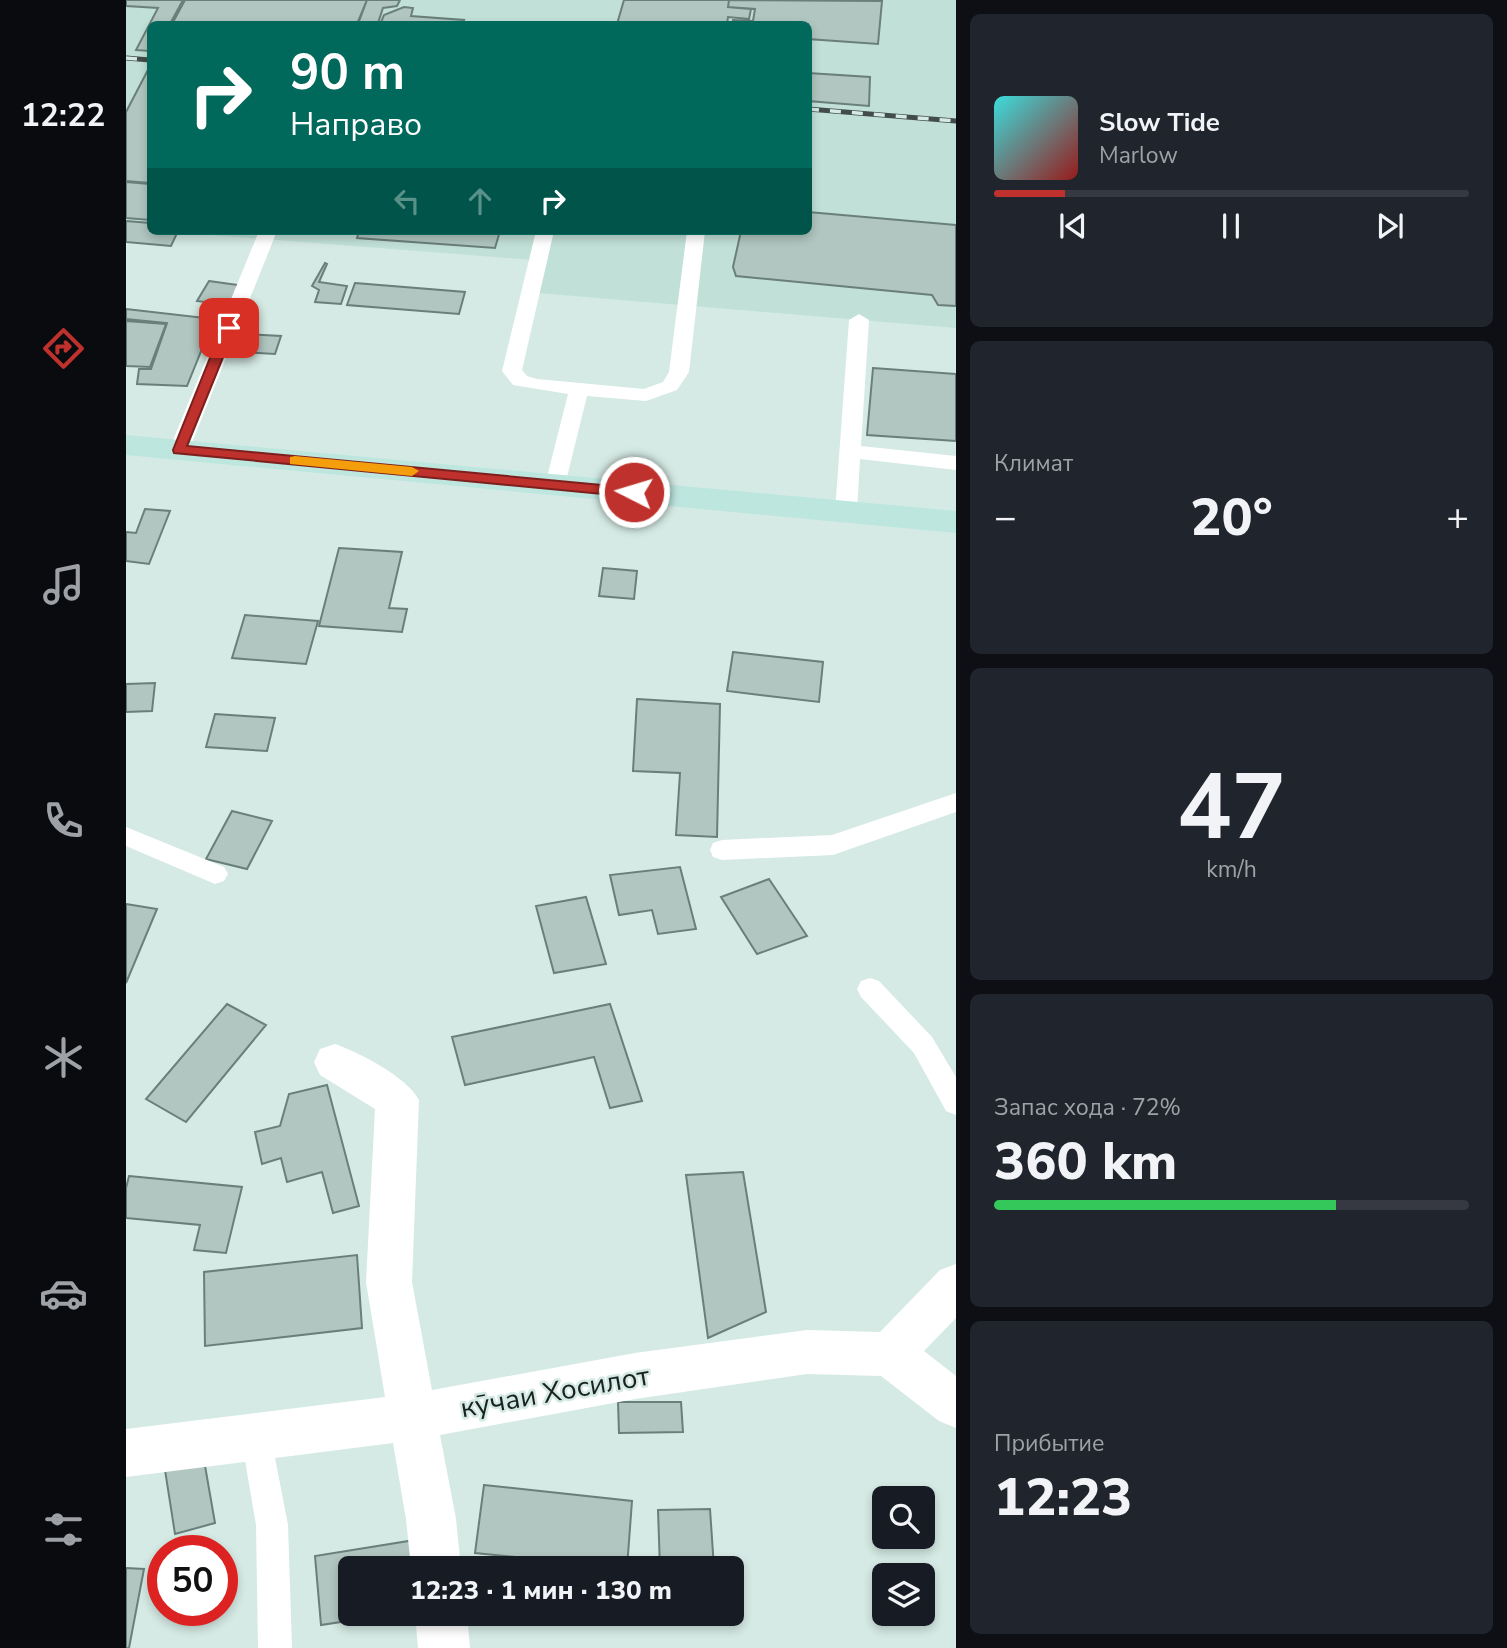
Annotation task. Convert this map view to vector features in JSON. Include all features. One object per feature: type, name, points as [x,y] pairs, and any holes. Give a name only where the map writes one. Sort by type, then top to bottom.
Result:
[{"type":"main road","points":[[126,445],[956,522]]},
{"type":"street","points":[[335,1062],[397,1100],[389,1282],[431,1519],[435,1556]]},
{"type":"street","points":[[956,1285],[890,1354],[956,1405]]},
{"type":"street","name":"кӯчаи Хосилот","points":[[126,1452],[412,1417],[635,1376],[807,1352],[890,1354]]},
{"type":"street","points":[[442,1626],[444,1648]]},
{"type":"lane","points":[[179,450],[266,235]]},
{"type":"lane","points":[[544,235],[512,371],[520,381],[646,394],[670,386],[679,372],[696,235]]},
{"type":"lane","points":[[846,512],[859,320]]},
{"type":"lane","points":[[555,485],[579,389]]},
{"type":"lane","points":[[850,452],[956,463]]},
{"type":"lane","points":[[722,850],[833,845],[956,802]]},
{"type":"lane","points":[[126,836],[215,874]]},
{"type":"lane","points":[[870,989],[923,1045],[956,1103]]},
{"type":"lane","points":[[256,1437],[272,1525],[275,1648]]},
{"type":"shaded area","points":[[126,0],[956,0],[956,328],[527,292],[534,260],[211,235],[812,235],[812,21],[147,21],[147,230],[126,228]]},
{"type":"building","points":[[126,0],[183,0],[172,21],[151,21],[158,8],[126,6]]},
{"type":"building","points":[[185,0],[367,0],[358,21],[174,21]]},
{"type":"building","points":[[367,0],[400,0],[397,6],[383,8],[379,21],[359,21]]},
{"type":"building","points":[[624,0],[729,0],[728,7],[751,9],[749,19],[728,17],[727,21],[618,21]]},
{"type":"building","points":[[729,0],[882,1],[878,44],[812,39],[812,21],[753,21],[755,9],[728,7]]},
{"type":"building","points":[[404,7],[413,8],[411,16],[464,20],[381,21],[384,15]]},
{"type":"building","points":[[147,29],[147,51],[136,50]]},
{"type":"building","points":[[147,72],[147,183],[126,181],[126,112]]},
{"type":"building","points":[[812,73],[870,77],[869,106],[812,101]]},
{"type":"building","points":[[126,182],[147,184],[147,220],[126,218]]},
{"type":"building","points":[[812,212],[956,225],[956,306],[938,305],[932,295],[736,276],[733,267],[740,235],[812,235]]},
{"type":"building","points":[[126,221],[147,223],[147,235],[176,235],[171,246],[126,242]]},
{"type":"building","points":[[358,235],[499,235],[495,248],[357,238]]},
{"type":"building","points":[[325,263],[327,264],[319,282],[347,286],[341,304],[315,302],[319,290],[312,286]]},
{"type":"building","points":[[209,281],[245,286],[233,306],[197,301]]},
{"type":"building","points":[[355,283],[465,292],[459,314],[347,305]]},
{"type":"building","points":[[126,309],[214,319],[187,386],[137,384],[139,369],[151,369],[167,323],[126,319]]},
{"type":"building","points":[[126,321],[166,324],[150,367],[126,366]]},
{"type":"building","points":[[247,334],[281,336],[275,354],[242,352]]},
{"type":"building","points":[[873,368],[956,374],[956,441],[867,435]]},
{"type":"building","points":[[145,509],[170,511],[149,564],[126,561],[126,532],[136,533]]},
{"type":"building","points":[[339,548],[402,552],[389,608],[407,609],[402,632],[319,626]]},
{"type":"building","points":[[603,568],[637,571],[634,599],[599,596]]},
{"type":"building","points":[[245,615],[318,621],[306,664],[232,658]]},
{"type":"building","points":[[733,652],[823,662],[819,702],[727,691]]},
{"type":"building","points":[[155,683],[152,711],[126,712],[126,684]]},
{"type":"building","points":[[637,699],[720,704],[717,837],[676,835],[680,773],[633,771]]},
{"type":"building","points":[[215,714],[275,718],[267,751],[206,747]]},
{"type":"building","points":[[232,811],[272,821],[247,869],[206,859]]},
{"type":"building","points":[[680,867],[696,929],[658,934],[652,910],[619,915],[610,875]]},
{"type":"building","points":[[769,879],[807,936],[757,954],[721,897]]},
{"type":"building","points":[[586,897],[606,964],[554,973],[536,906]]},
{"type":"building","points":[[126,904],[157,909],[126,983]]},
{"type":"building","points":[[227,1004],[266,1025],[186,1122],[146,1099]]},
{"type":"building","points":[[610,1004],[642,1101],[610,1108],[594,1057],[465,1085],[452,1037]]},
{"type":"building","points":[[327,1085],[359,1206],[333,1213],[322,1172],[287,1182],[281,1158],[262,1164],[255,1132],[280,1126],[289,1094]]},
{"type":"building","points":[[743,1172],[766,1312],[708,1338],[686,1175]]},
{"type":"building","points":[[129,1176],[242,1187],[226,1253],[194,1250],[200,1225],[126,1218],[126,1188]]},
{"type":"building","points":[[357,1255],[362,1328],[205,1346],[204,1272]]},
{"type":"building","points":[[618,1402],[681,1402],[683,1432],[619,1433]]},
{"type":"building","points":[[204,1460],[215,1523],[175,1534],[165,1470]]},
{"type":"building","points":[[484,1485],[632,1501],[628,1556],[505,1556],[475,1553]]},
{"type":"building","points":[[710,1509],[713,1556],[660,1556],[658,1510]]},
{"type":"building","points":[[421,1539],[423,1556],[338,1556],[338,1622],[321,1625],[315,1556]]},
{"type":"building","points":[[126,1568],[144,1569],[129,1648],[126,1648]]},
{"type":"railway","points":[[126,58],[147,60]]},
{"type":"railway","points":[[812,109],[956,121]]},
{"type":"slow traffic","points":[[295,460],[412,471]]},
{"type":"route","points":[[229,328],[179,450],[634,492]]}]
